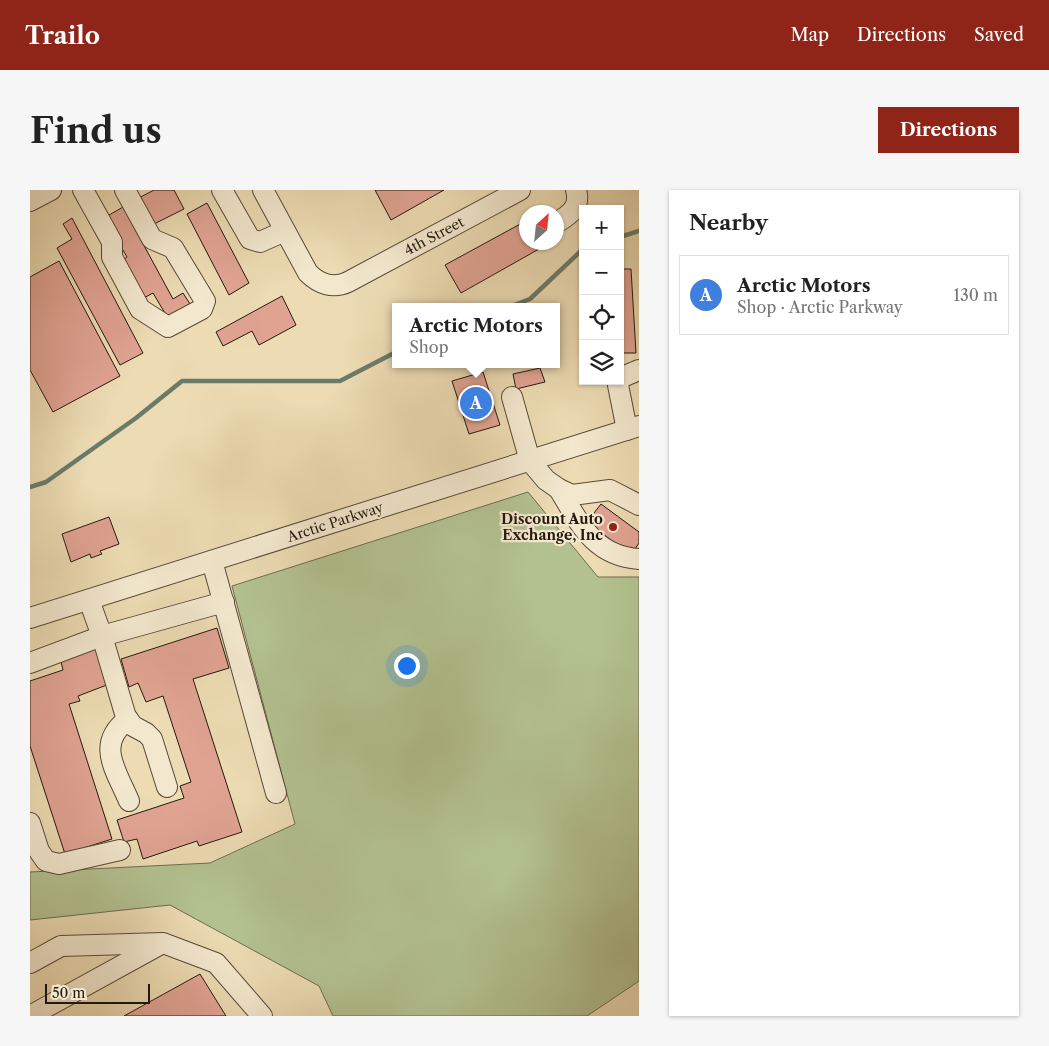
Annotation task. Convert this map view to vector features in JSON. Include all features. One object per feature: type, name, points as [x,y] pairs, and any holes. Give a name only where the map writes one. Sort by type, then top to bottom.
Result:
[{"type":"street","points":[[30,201],[51,190]]},
{"type":"street","points":[[83,190],[112,242],[112,257],[140,309],[168,327],[202,309],[204,301],[174,248],[152,239],[125,190]]},
{"type":"street","points":[[222,190],[250,239],[260,242],[285,231],[264,190]]},
{"type":"street","name":"4th Street","points":[[285,231],[308,273],[315,280],[335,286],[348,282],[520,190]]},
{"type":"street","points":[[564,218],[571,214],[578,198],[576,190]]},
{"type":"street","points":[[624,378],[639,370]]},
{"type":"street","points":[[618,385],[635,432]]},
{"type":"street","points":[[512,397],[530,460],[546,480],[559,490],[572,495],[610,490],[639,506]]},
{"type":"street","name":"Arctic Parkway","points":[[30,618],[530,460],[635,432]]},
{"type":"street","points":[[559,490],[588,536],[607,551],[623,557],[639,559]]},
{"type":"street","points":[[212,561],[276,793]]},
{"type":"street","points":[[89,600],[128,719],[133,726],[146,733],[152,739],[167,787]]},
{"type":"street","points":[[30,663],[102,636],[224,602]]},
{"type":"street","points":[[128,719],[117,728],[109,745],[110,756],[129,801]]},
{"type":"street","points":[[30,823],[39,851],[46,861],[59,864],[120,850]]},
{"type":"street","points":[[30,963],[61,946],[163,942],[216,964],[262,1016]]},
{"type":"street","points":[[30,1016],[163,942]]},
{"type":"green space","points":[[528,492],[598,577],[639,577],[639,981],[587,1016],[333,1016],[319,986],[170,905],[30,920],[30,872],[210,863],[295,824],[232,586]]},
{"type":"building","points":[[154,190],[174,190],[184,209],[148,227],[133,201]]},
{"type":"building","points":[[375,190],[444,190],[391,220]]},
{"type":"building","points":[[207,203],[249,283],[229,295],[187,214]]},
{"type":"building","points":[[123,207],[173,299],[183,293],[192,307],[169,320],[153,293],[140,300],[120,263],[127,257],[104,218]]},
{"type":"building","points":[[72,218],[143,353],[120,365],[57,248],[72,239],[63,224]]},
{"type":"building","points":[[519,225],[519,250],[537,250],[461,293],[445,265]]},
{"type":"building","points":[[59,261],[120,376],[53,412],[30,370],[30,277]]},
{"type":"building","points":[[624,269],[631,269],[636,353],[624,353]]},
{"type":"building","points":[[282,296],[296,325],[259,345],[252,331],[223,346],[216,332]]},
{"type":"building","points":[[540,368],[545,382],[516,389],[513,374]]},
{"type":"building","points":[[483,372],[500,425],[469,434],[452,381]]},
{"type":"building","name":"Discount Auto Exchange, Inc","points":[[601,504],[639,532],[639,543],[631,555],[587,522]]},
{"type":"building","points":[[109,517],[119,544],[100,551],[102,554],[91,558],[90,554],[71,562],[62,534]]},
{"type":"building","points":[[217,628],[229,668],[193,679],[242,832],[199,846],[197,841],[143,859],[137,839],[124,842],[117,820],[184,798],[180,786],[191,782],[163,696],[146,702],[138,683],[129,687],[121,659]]},
{"type":"building","points":[[99,645],[112,683],[78,696],[80,701],[69,704],[112,839],[65,854],[30,746],[30,681],[63,670],[60,658]]},
{"type":"building","points":[[200,974],[226,1016],[124,1016]]},
{"type":"waterway","points":[[624,236],[639,231]]},
{"type":"waterway","points":[[520,303],[530,299],[582,250]]},
{"type":"waterway","points":[[30,487],[46,482],[136,418],[182,381],[340,381],[392,354]]},
{"type":"place","name":"Arctic Motors","points":[[476,403]]},
{"type":"place","name":"Discount Auto Exchange, Inc","points":[[613,527]]}]
